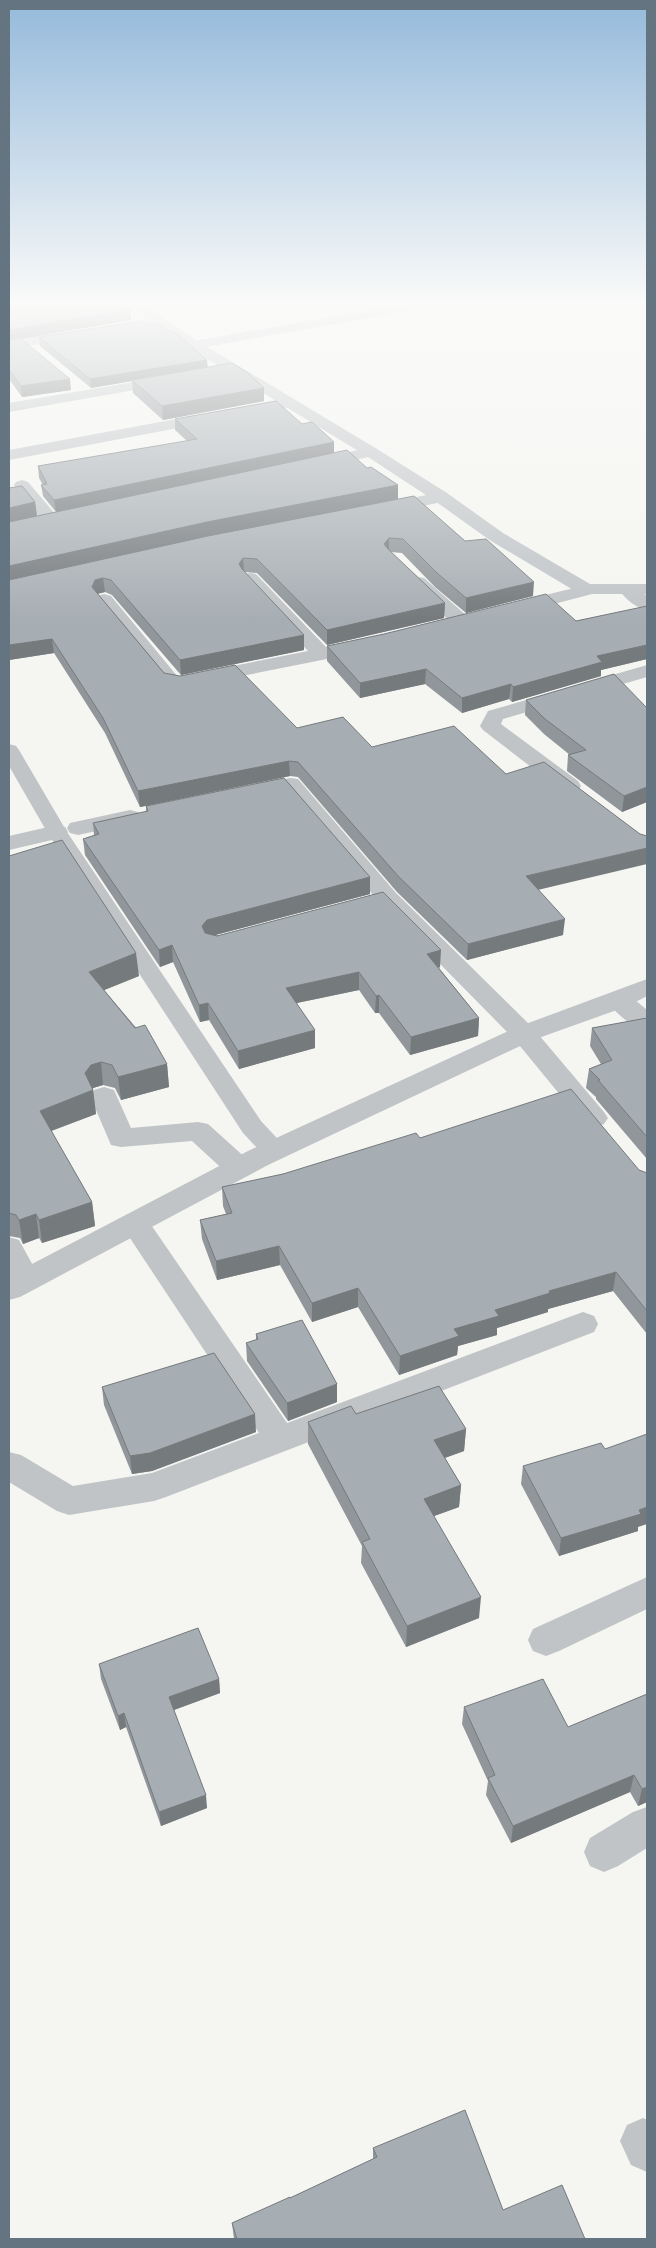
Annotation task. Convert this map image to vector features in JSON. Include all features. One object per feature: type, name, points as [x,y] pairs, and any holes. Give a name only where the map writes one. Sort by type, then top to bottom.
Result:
[{"type":"street","points":[[9,455],[247,411]]},
{"type":"street","points":[[303,411],[441,497],[497,537],[586,590]]},
{"type":"street","points":[[303,466],[371,452]]},
{"type":"street","points":[[22,485],[50,520]]},
{"type":"street","points":[[364,513],[441,497]]},
{"type":"street","points":[[34,524],[70,516]]},
{"type":"street","points":[[406,570],[428,592],[452,624],[480,616]]},
{"type":"street","points":[[250,578],[322,654]]},
{"type":"street","points":[[499,612],[586,590],[629,591],[647,589]]},
{"type":"street","points":[[629,591],[647,605]]},
{"type":"street","points":[[104,600],[172,682],[181,684],[383,641]]},
{"type":"street","points":[[584,796],[490,726],[491,721],[495,715],[647,670]]},
{"type":"street","points":[[232,796],[290,784],[388,898],[524,1034],[610,1137]]},
{"type":"street","points":[[9,843],[155,812]]},
{"type":"street","points":[[360,906],[388,898]]},
{"type":"street","points":[[9,1248],[17,1284],[275,1150],[524,1034],[619,1000],[647,987]]},
{"type":"street","points":[[619,1000],[647,1023]]},
{"type":"street","points":[[104,1096],[121,1138],[198,1131],[239,1168]]},
{"type":"street","points":[[135,1223],[280,1439]]},
{"type":"street","points":[[9,1465],[69,1501],[154,1487],[584,1324]]},
{"type":"street","points":[[546,1640],[647,1592]]},
{"type":"street","points":[[604,1852],[647,1826]]},
{"type":"lane","points":[[9,750],[67,830],[252,1128],[275,1150]]},
{"type":"building","points":[[220,411],[287,411],[302,424],[312,422],[334,442],[54,500],[41,485],[47,484],[38,466],[197,439],[175,419]]},
{"type":"building","points":[[347,450],[367,468],[371,467],[398,485],[207,522],[9,566],[9,522]]},
{"type":"building","points":[[22,486],[35,502],[9,508],[9,488]]},
{"type":"building","points":[[414,496],[465,541],[486,539],[534,582],[466,598],[436,572],[403,539],[389,538],[384,544],[388,549],[445,603],[327,630],[257,559],[243,558],[239,564],[242,569],[304,635],[180,660],[111,580],[103,578],[95,580],[92,587],[164,673],[180,676],[235,665],[297,728],[343,717],[372,747],[454,726],[506,774],[544,762],[640,834],[647,836],[647,848],[526,876],[565,919],[468,944],[398,876],[298,762],[289,761],[138,791],[103,718],[52,639],[9,645],[9,580],[208,536]]},
{"type":"building","points":[[546,594],[576,621],[647,606],[647,645],[597,656],[602,662],[513,687],[511,684],[462,698],[426,669],[360,683],[327,646],[384,634]]},
{"type":"building","points":[[614,674],[647,708],[647,787],[624,796],[568,755],[586,750],[545,719],[526,700]]},
{"type":"building","points":[[284,778],[370,877],[207,920],[202,926],[205,933],[217,936],[383,892],[441,950],[427,954],[479,1018],[411,1037],[379,995],[376,996],[359,972],[286,988],[315,1030],[238,1051],[208,1003],[199,1005],[172,945],[159,950],[83,839],[99,834],[93,823],[148,811],[146,806]]},
{"type":"building","points":[[62,840],[136,953],[89,972],[135,1028],[145,1025],[167,1064],[118,1077],[112,1065],[101,1062],[91,1065],[85,1073],[93,1090],[40,1111],[92,1202],[39,1220],[36,1214],[19,1220],[16,1215],[9,1213],[9,856]]},
{"type":"building","points":[[647,1018],[647,1137],[589,1069],[612,1060],[592,1028]]},
{"type":"building","points":[[571,1089],[639,1170],[647,1173],[647,1311],[616,1272],[549,1291],[550,1293],[495,1310],[499,1316],[454,1329],[459,1336],[400,1356],[358,1288],[312,1303],[279,1246],[216,1261],[200,1220],[232,1213],[222,1187],[283,1174],[416,1133],[420,1138]]},
{"type":"building","points":[[302,1320],[337,1384],[287,1403],[246,1343],[258,1339],[256,1334]]},
{"type":"building","points":[[214,1353],[255,1414],[150,1453],[130,1456],[102,1387]]},
{"type":"building","points":[[439,1386],[466,1429],[434,1440],[461,1485],[424,1499],[481,1597],[407,1626],[362,1542],[370,1539],[308,1422],[351,1406],[356,1414]]},
{"type":"building","points":[[647,1434],[647,1507],[639,1510],[641,1514],[561,1538],[523,1466],[601,1443],[605,1449]]},
{"type":"building","points":[[198,1628],[219,1679],[169,1697],[206,1795],[159,1812],[124,1713],[118,1716],[99,1664]]},
{"type":"building","points":[[543,1679],[568,1727],[647,1694],[647,1787],[642,1789],[634,1775],[513,1826],[488,1778],[495,1775],[464,1707]]},
{"type":"building","points":[[465,2110],[503,2210],[562,2185],[585,2239],[237,2239],[232,2223],[377,2157],[373,2148]]}]
